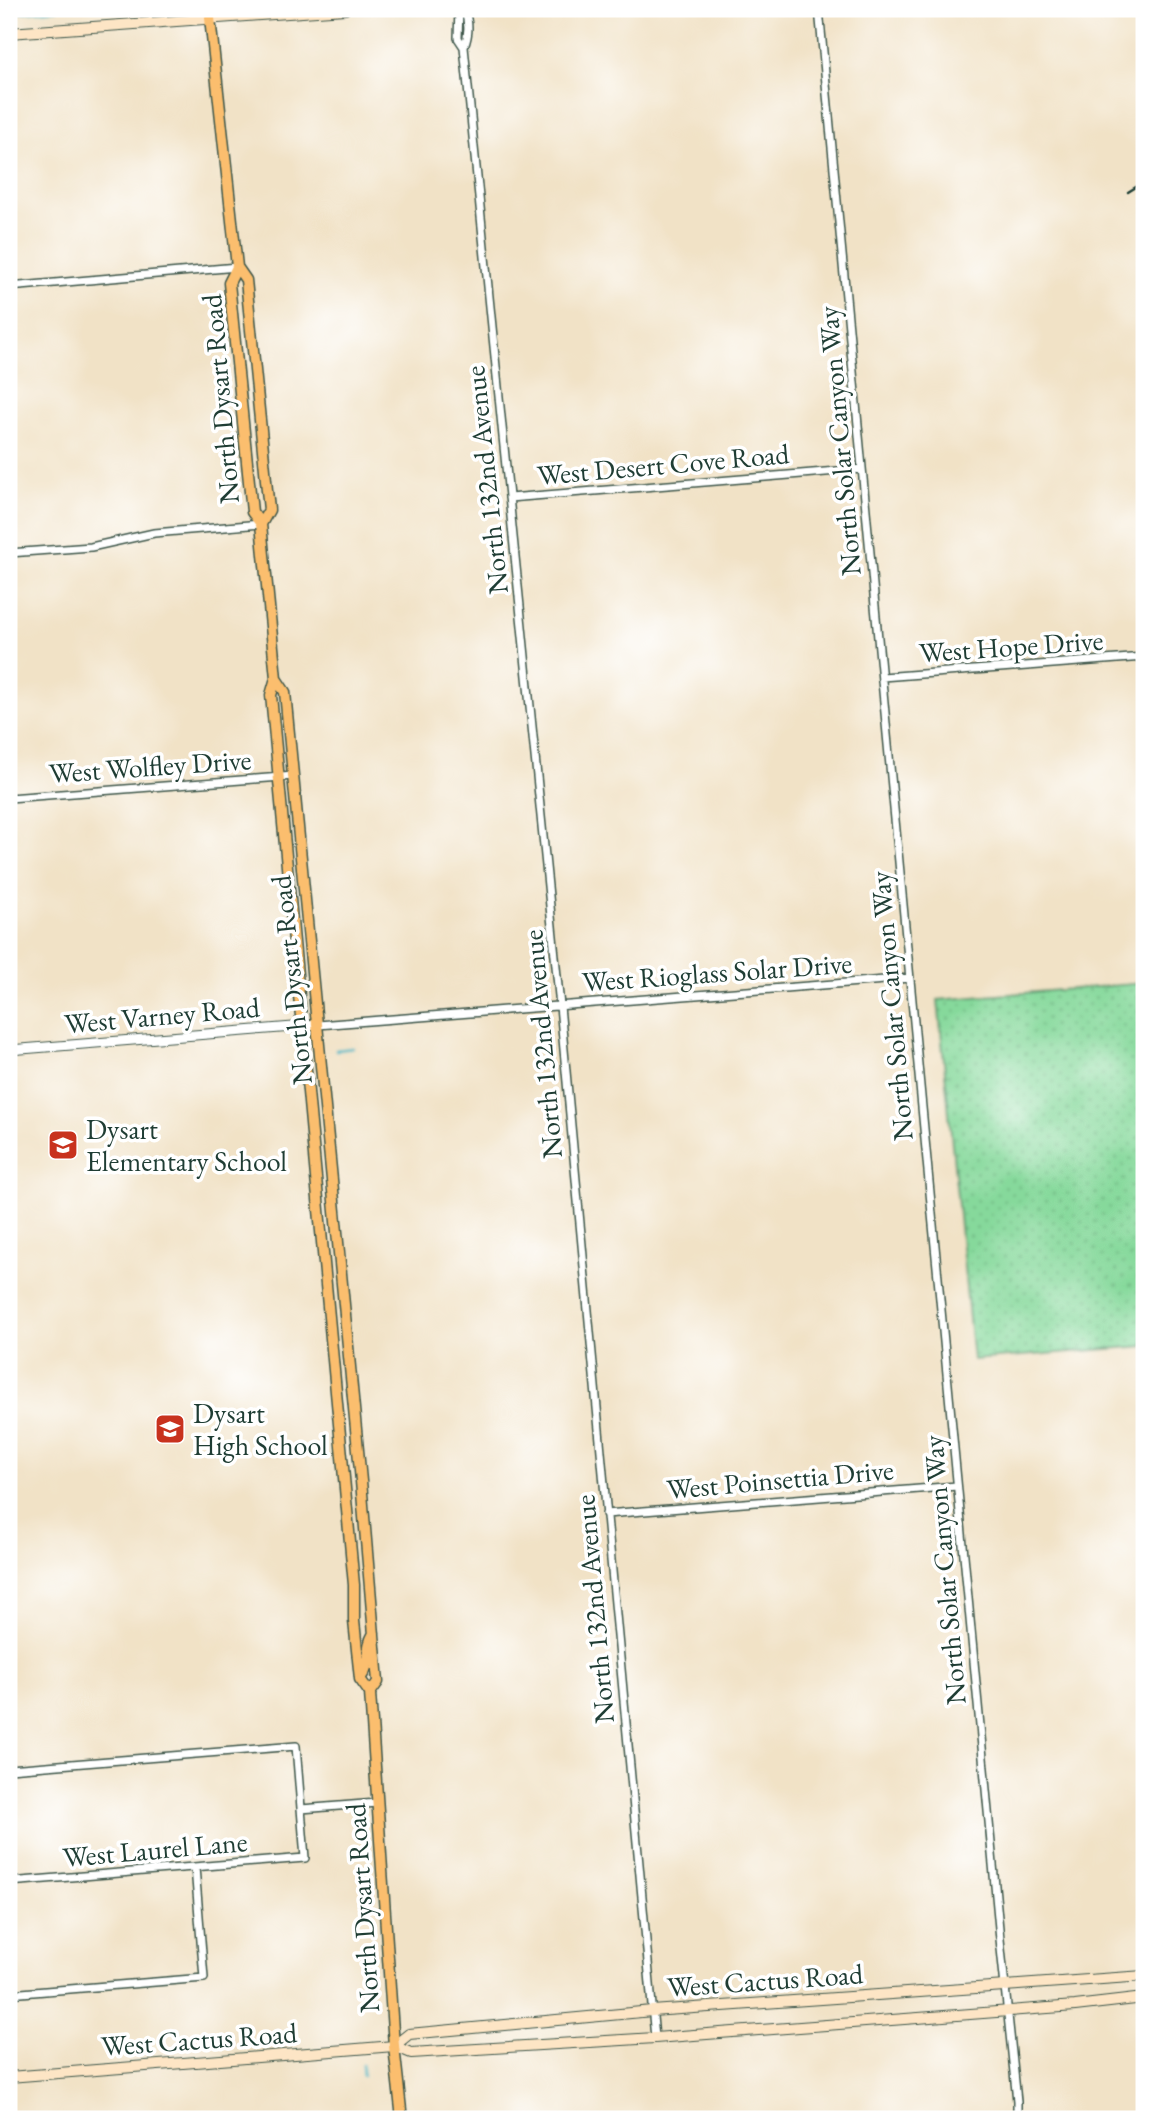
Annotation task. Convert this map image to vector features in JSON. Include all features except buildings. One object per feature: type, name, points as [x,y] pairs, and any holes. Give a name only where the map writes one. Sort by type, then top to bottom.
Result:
[{"type":"main road","points":[[9,33],[209,12],[345,9]]},
{"type":"main road","name":"North Dysart Road","points":[[209,12],[237,267],[246,281],[269,510],[261,524]]},
{"type":"main road","name":"North Dysart Road","points":[[237,267],[229,283],[252,512],[261,524],[276,680],[271,695],[354,1585],[354,1621],[360,1679],[370,1693],[394,2046],[402,2119]]},
{"type":"main road","name":"North Dysart Road","points":[[276,680],[285,692],[318,1025],[378,1682],[370,1693]]},
{"type":"main road","points":[[360,1679],[369,1663],[368,1644],[374,1632]]},
{"type":"main road","name":"West Cactus Road","points":[[394,2046],[409,2034],[498,2028],[652,2011],[1144,1976]]},
{"type":"main road","name":"West Cactus Road","points":[[9,2077],[394,2046],[411,2053],[655,2038],[1144,1998]]},
{"type":"street","name":"North 132nd Avenue","points":[[461,9],[458,38],[464,47],[560,1006],[655,2038]]},
{"type":"street","name":"North Solar Canyon Way","points":[[819,9],[957,1486],[1009,2011],[1017,2119]]},
{"type":"street","points":[[9,288],[237,267]]},
{"type":"street","name":"West Desert Cove Road","points":[[509,498],[862,469]]},
{"type":"street","points":[[9,553],[91,547],[154,533],[261,524]]},
{"type":"street","name":"West Hope Drive","points":[[882,677],[1144,657]]},
{"type":"street","name":"West Wolfley Drive","points":[[9,799],[294,776]]},
{"type":"street","name":"West Rioglass Solar Drive","points":[[318,1025],[910,978]]},
{"type":"street","name":"West Varney Road","points":[[9,1050],[318,1025]]},
{"type":"street","name":"West Poinsettia Drive","points":[[607,1514],[957,1486]]},
{"type":"street","points":[[9,1769],[296,1746],[301,1809],[377,1803]]},
{"type":"street","name":"West Laurel Lane","points":[[9,1882],[305,1858],[301,1809]]},
{"type":"street","points":[[9,1994],[204,1978],[195,1867]]},
{"type":"green space","points":[[1144,983],[1144,1346],[973,1360],[938,1000]]},
{"type":"waterway","points":[[9,13],[57,9]]},
{"type":"waterway","points":[[336,1050],[353,1048]]},
{"type":"waterway","points":[[362,2064],[363,2076]]},
{"type":"railway","points":[[1128,192],[1144,182]]},
{"type":"place","name":"Dysart Elementary School","points":[[63,1145]]},
{"type":"place","name":"Dysart High School","points":[[170,1429]]}]
